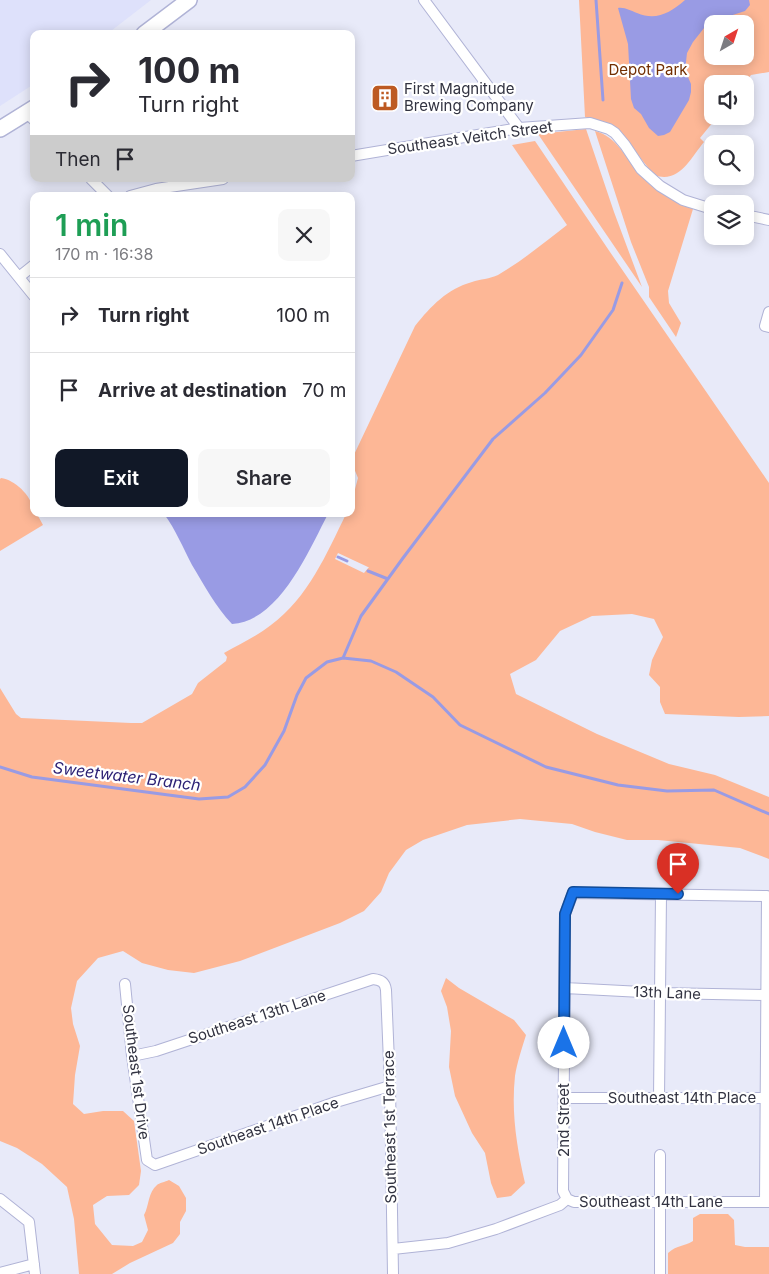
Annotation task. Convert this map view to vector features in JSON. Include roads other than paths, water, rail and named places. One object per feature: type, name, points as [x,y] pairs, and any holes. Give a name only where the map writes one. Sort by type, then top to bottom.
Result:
[{"type":"main road","points":[[149,30],[189,0]]},
{"type":"main road","points":[[0,129],[30,114]]},
{"type":"street","points":[[424,0],[519,128]]},
{"type":"street","name":"Southeast Veitch Street","points":[[355,155],[519,128],[590,123],[609,128],[615,133],[641,169],[660,186],[683,200],[704,207]]},
{"type":"street","points":[[94,182],[104,192]]},
{"type":"street","points":[[145,192],[203,182]]},
{"type":"street","points":[[754,217],[769,220]]},
{"type":"street","points":[[0,254],[30,291]]},
{"type":"street","points":[[19,277],[30,268]]},
{"type":"street","points":[[767,327],[769,312]]},
{"type":"street","name":"2nd Street","points":[[567,1199],[563,1191],[565,914],[573,892],[660,894]]},
{"type":"street","points":[[659,1099],[660,894],[767,896],[767,1202]]},
{"type":"street","name":"Southeast 13th Lane","points":[[132,1056],[156,1051],[373,979],[382,982]]},
{"type":"street","name":"Southeast 1st Terrace","points":[[382,982],[386,990],[390,1086],[393,1274]]},
{"type":"street","name":"Southeast 1st Drive","points":[[125,984],[132,1056],[147,1160]]},
{"type":"street","name":"13th Lane","points":[[565,988],[661,993],[768,995]]},
{"type":"street","name":"Southeast 14th Place","points":[[147,1160],[155,1164],[336,1102],[390,1086]]},
{"type":"street","name":"Southeast 14th Place","points":[[564,1098],[767,1098]]},
{"type":"street","points":[[660,1155],[660,1274]]},
{"type":"street","points":[[0,1199],[29,1222],[34,1269],[0,1273]]},
{"type":"street","name":"Southeast 14th Lane","points":[[393,1249],[448,1242],[496,1229],[560,1205],[567,1199],[574,1202],[767,1202]]},
{"type":"water","points":[[685,0],[749,0],[750,5],[745,11],[733,15],[704,15],[704,28],[687,53],[685,70],[691,84],[689,100],[670,132],[658,136],[649,128],[641,114],[634,108],[631,99],[628,44],[618,8],[650,16],[657,16],[674,9]]},
{"type":"water","points":[[166,517],[326,517],[302,564],[278,597],[265,611],[249,620],[232,624],[206,588]]},
{"type":"waterway","points":[[596,0],[603,100]]},
{"type":"waterway","points":[[343,658],[361,616],[403,558],[493,439],[545,393],[581,355],[613,310],[622,283]]},
{"type":"waterway","points":[[338,557],[347,561]]},
{"type":"waterway","points":[[368,571],[388,579]]},
{"type":"waterway","name":"Sweetwater Branch","points":[[0,767],[32,777],[199,799],[228,797],[245,787],[265,765],[284,731],[297,695],[306,678],[327,662],[343,658],[371,661],[396,672],[433,697],[460,725],[546,767],[618,785],[667,791],[714,790],[769,814]]},
{"type":"place","name":"First Magnitude Brewing Company","points":[[385,98]]},
{"type":"park label","name":"Depot Park","points":[[648,70]]}]
